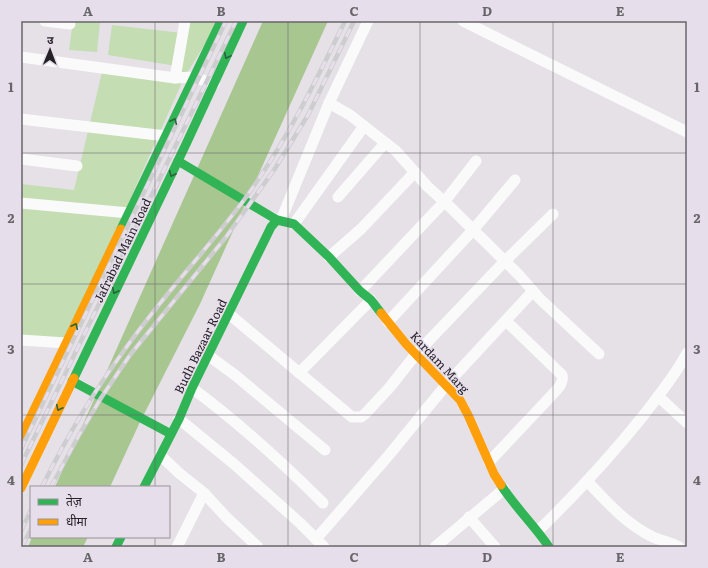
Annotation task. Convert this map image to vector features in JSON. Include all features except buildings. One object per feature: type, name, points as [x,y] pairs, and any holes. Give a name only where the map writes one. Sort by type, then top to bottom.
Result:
[{"type":"street","points":[[45,21],[70,24]]},
{"type":"street","points":[[175,78],[185,21]]},
{"type":"street","name":"Jafrabad Main Road","points":[[21,437],[220,21]]},
{"type":"street","name":"Jafrabad Main Road","points":[[21,488],[244,21]]},
{"type":"street","points":[[279,220],[329,103],[368,21]]},
{"type":"street","points":[[463,21],[687,132]]},
{"type":"street","points":[[21,57],[175,78],[194,77],[214,84]]},
{"type":"street","points":[[329,103],[350,115],[396,151],[427,186],[599,354]]},
{"type":"street","points":[[21,120],[166,136]]},
{"type":"street","points":[[294,224],[364,126]]},
{"type":"street","points":[[338,197],[385,143]]},
{"type":"street","points":[[21,159],[77,166]]},
{"type":"street","name":"Kardam Marg","points":[[178,161],[279,220],[294,224],[329,257],[360,291],[371,300],[406,344],[460,400],[489,462],[504,489],[511,500],[538,531],[549,547]]},
{"type":"street","points":[[360,291],[444,201],[476,161]]},
{"type":"street","points":[[329,257],[361,229],[415,172]]},
{"type":"street","points":[[388,322],[473,230],[515,180]]},
{"type":"street","points":[[21,203],[129,213]]},
{"type":"street","points":[[229,314],[352,417],[361,417],[390,387],[416,354],[504,262],[553,214]]},
{"type":"street","name":"Budh Bazaar Road","points":[[144,486],[179,419],[192,388],[271,227],[279,220]]},
{"type":"street","points":[[316,539],[389,455],[446,385],[533,291]]},
{"type":"street","points":[[299,373],[371,300]]},
{"type":"street","points":[[489,462],[562,384],[563,380],[562,375],[506,321]]},
{"type":"street","points":[[21,340],[66,344]]},
{"type":"street","points":[[538,531],[631,431],[658,396],[687,354]]},
{"type":"street","points":[[209,356],[235,375],[325,450]]},
{"type":"street","points":[[72,381],[171,434]]},
{"type":"street","points":[[192,388],[228,415],[287,468],[323,503]]},
{"type":"street","points":[[658,396],[685,418]]},
{"type":"street","points":[[179,419],[234,464],[324,547]]},
{"type":"street","points":[[160,455],[178,473],[204,493],[227,518],[258,547]]},
{"type":"street","points":[[587,480],[611,507],[627,520],[653,536],[680,547]]},
{"type":"street","points":[[440,545],[469,517],[504,489]]},
{"type":"street","points":[[177,547],[204,493]]},
{"type":"street","points":[[469,517],[495,547]]},
{"type":"street","points":[[116,547],[120,538]]},
{"type":"shaded area","points":[[73,21],[100,21],[97,52],[69,50]]},
{"type":"shaded area","points":[[184,21],[219,21],[184,78],[66,343],[21,339],[21,184],[74,190],[103,68],[176,77],[177,66],[108,55],[112,25],[182,33]]},
{"type":"shaded area","points":[[263,21],[328,21],[200,304],[139,424],[110,486],[55,486]]},
{"type":"shaded area","points":[[32,538],[88,538],[83,547],[28,547]]},
{"type":"railway","points":[[21,449],[226,21]]},
{"type":"railway","points":[[21,465],[236,21]]},
{"type":"railway","points":[[43,486],[60,452],[100,384],[137,332],[229,219],[259,179],[299,113],[345,21]]},
{"type":"railway","points":[[52,486],[101,398],[130,355],[226,237],[274,170],[308,115],[354,21]]},
{"type":"railway","points":[[21,531],[30,512]]},
{"type":"railway","points":[[22,547],[30,531]]},
{"type":"traffic: fast","points":[[121,229],[221,21]]},
{"type":"traffic: fast","points":[[74,378],[243,21]]},
{"type":"traffic: fast","points":[[178,161],[277,220]]},
{"type":"traffic: fast","points":[[145,486],[179,419],[192,388],[271,227],[277,220],[294,224],[329,257],[360,291],[371,300],[381,313]]},
{"type":"traffic: fast","points":[[72,381],[171,434]]},
{"type":"traffic: fast","points":[[501,485],[549,547]]},
{"type":"traffic: fast","points":[[116,547],[120,538]]},
{"type":"traffic: slow","points":[[21,437],[121,229]]},
{"type":"traffic: slow","points":[[381,313],[406,344],[460,400],[494,474],[501,485]]},
{"type":"traffic: slow","points":[[21,488],[74,378]]}]
